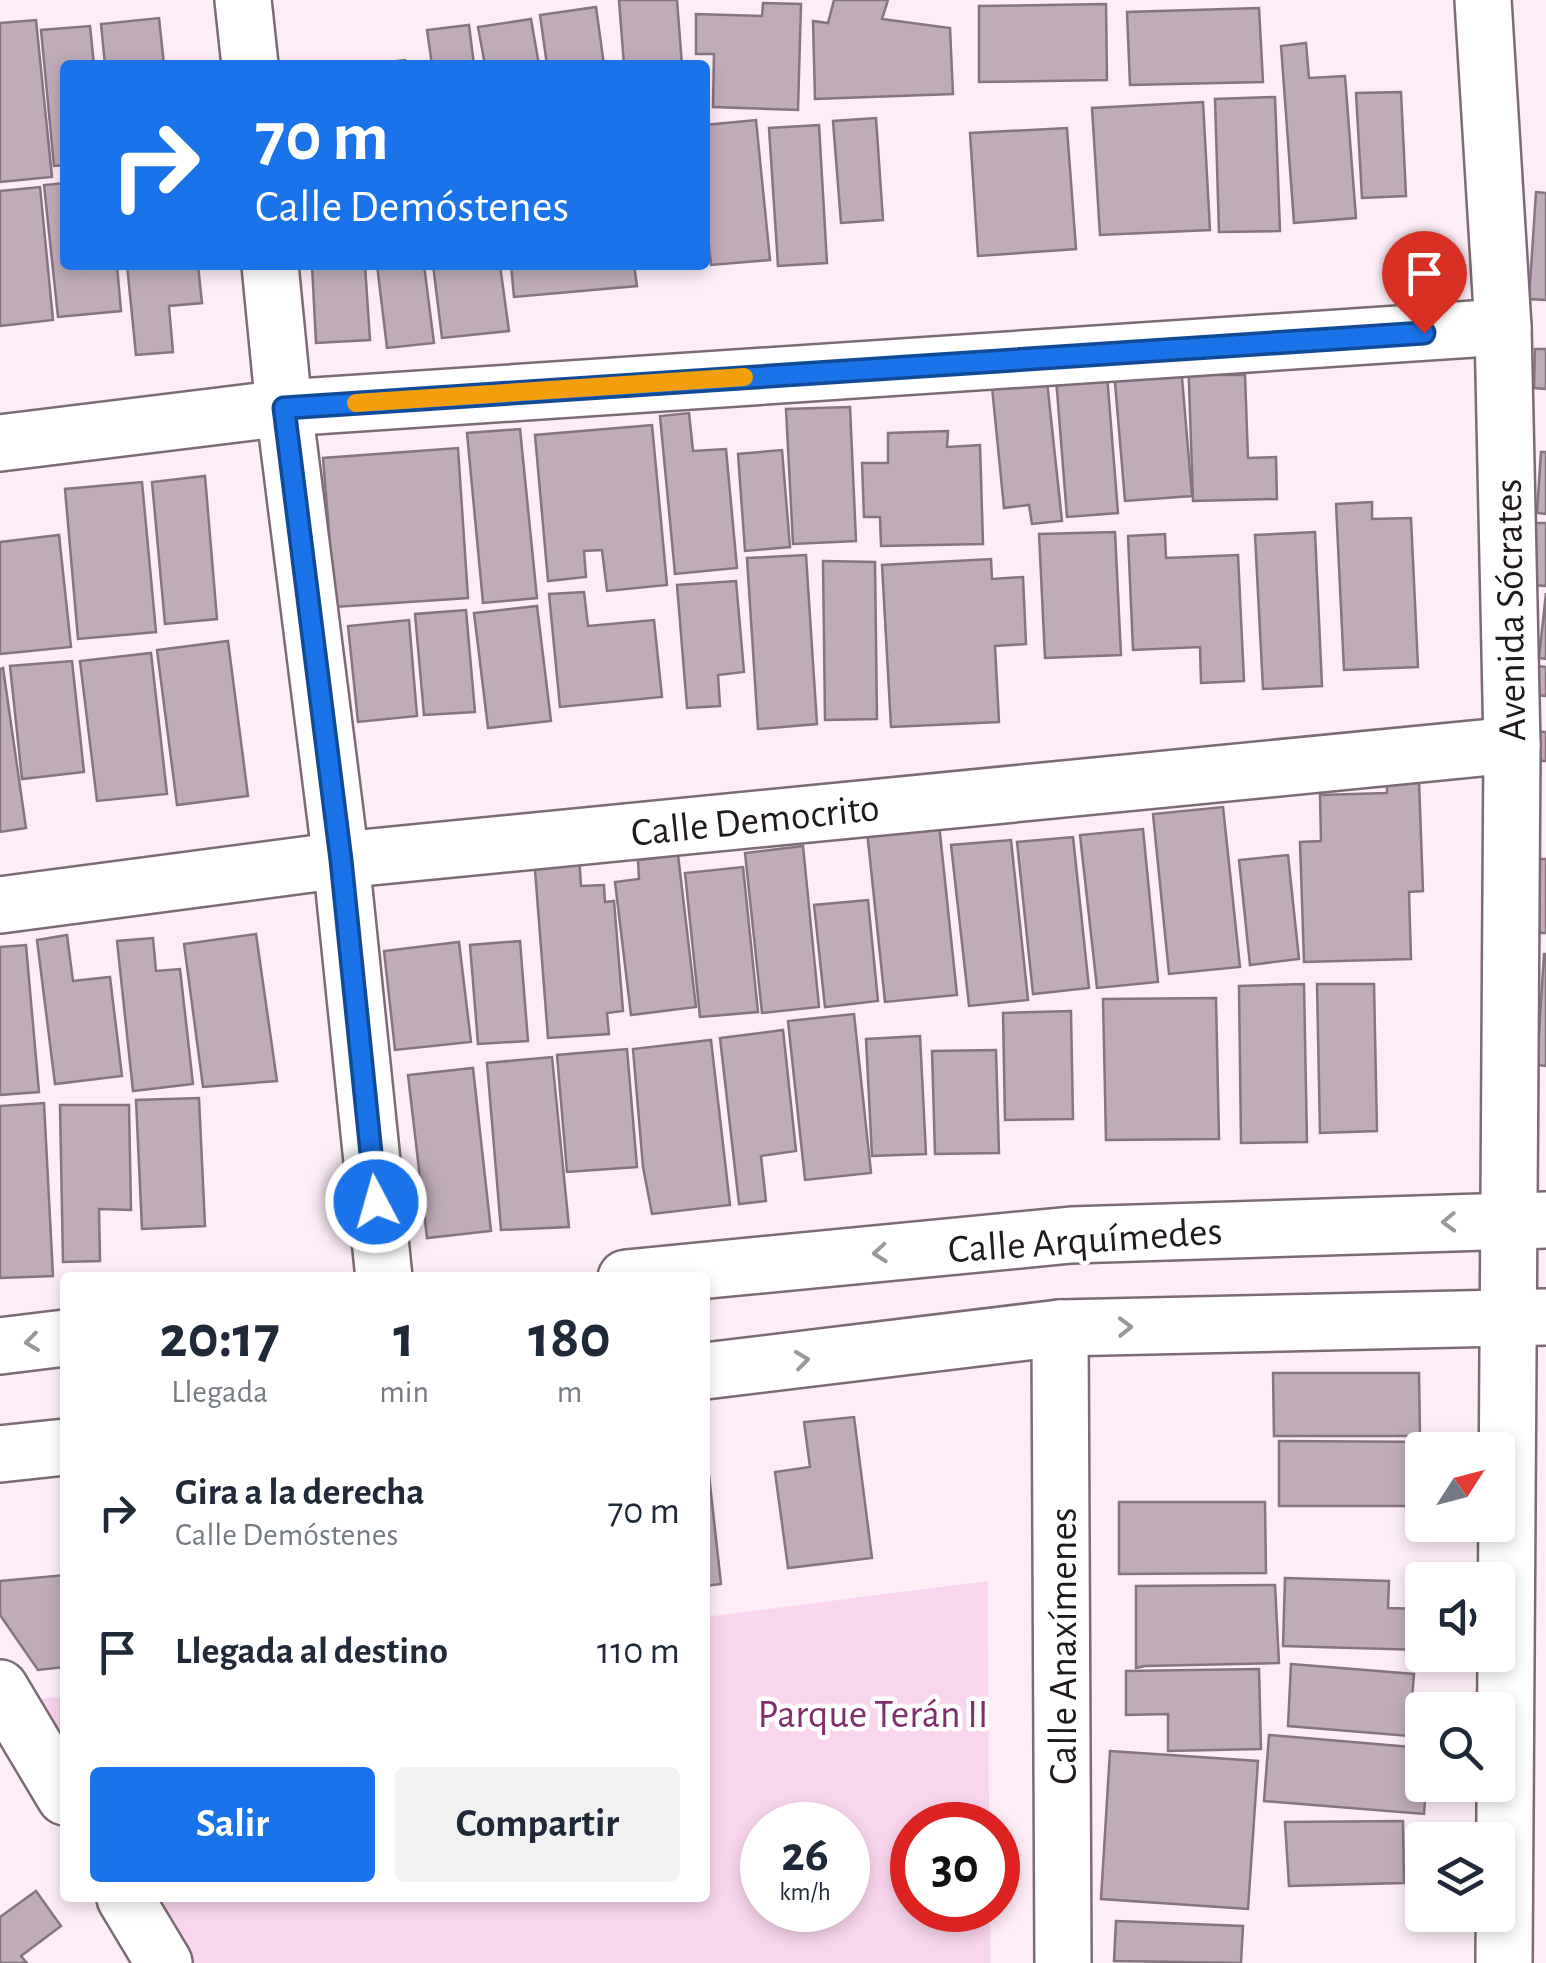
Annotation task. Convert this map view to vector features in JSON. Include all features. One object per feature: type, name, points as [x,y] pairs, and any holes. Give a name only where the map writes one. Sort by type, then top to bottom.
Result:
[{"type":"street","points":[[243,0],[249,60]]},
{"type":"street","name":"Avenida Sócrates","points":[[1483,0],[1503,328],[1528,1220],[1504,1963]]},
{"type":"street","points":[[270,270],[341,860],[383,1272]]},
{"type":"street","points":[[0,444],[284,408],[1503,328]]},
{"type":"street","name":"Calle Democrito","points":[[0,906],[341,860],[1512,744]]},
{"type":"street","name":"Calle Arquímedes","points":[[689,1272],[1070,1236],[1528,1220]]},
{"type":"street","points":[[710,1371],[1060,1328],[1527,1318]]},
{"type":"street","name":"Calle Anaxímenes","points":[[1060,1328],[1063,1963]]},
{"type":"street","points":[[0,1346],[60,1339]]},
{"type":"street","points":[[0,1454],[60,1448]]},
{"type":"street","points":[[0,1688],[60,1789]]},
{"type":"street","points":[[127,1902],[164,1963]]},
{"type":"green space","name":"Parque Terán II","points":[[988,1581],[989,1802],[890,1802],[890,1932],[990,1932],[990,1963],[165,1963],[128,1902],[710,1902],[710,1616]]},
{"type":"green space","points":[[60,1697],[60,1788],[9,1703]]},
{"type":"building","points":[[619,0],[677,0],[682,60],[624,60]]},
{"type":"building","points":[[834,0],[888,0],[882,19],[950,28],[953,94],[815,99],[813,21],[828,23]]},
{"type":"building","points":[[763,3],[801,4],[798,110],[713,107],[714,54],[696,54],[696,14],[762,16]]},
{"type":"building","points":[[1106,4],[1107,80],[979,82],[979,6]]},
{"type":"building","points":[[596,7],[603,60],[546,60],[540,15]]},
{"type":"building","points":[[1259,8],[1263,82],[1130,85],[1127,12]]},
{"type":"building","points":[[159,18],[163,60],[105,60],[101,24]]},
{"type":"building","points":[[531,19],[538,60],[484,60],[478,27]]},
{"type":"building","points":[[36,20],[52,177],[0,182],[0,23]]},
{"type":"building","points":[[469,25],[473,60],[431,60],[427,30]]},
{"type":"building","points":[[90,26],[93,60],[60,60],[60,165],[54,166],[41,30]]},
{"type":"building","points":[[1306,43],[1309,78],[1345,76],[1356,218],[1294,223],[1281,46]]},
{"type":"building","points":[[1401,92],[1406,196],[1362,198],[1356,93]]},
{"type":"building","points":[[1275,97],[1280,231],[1219,232],[1215,99]]},
{"type":"building","points":[[1203,102],[1210,230],[1100,235],[1092,108]]},
{"type":"building","points":[[876,118],[883,220],[841,223],[833,121]]},
{"type":"building","points":[[756,120],[770,260],[711,265],[710,125]]},
{"type":"building","points":[[819,125],[827,263],[778,266],[769,128]]},
{"type":"building","points":[[1067,128],[1076,249],[978,256],[970,133]]},
{"type":"building","points":[[60,183],[60,270],[117,270],[121,311],[58,317],[44,185]]},
{"type":"building","points":[[40,187],[53,320],[0,326],[0,191]]},
{"type":"building","points":[[1536,192],[1546,193],[1546,300],[1529,299]]},
{"type":"building","points":[[128,270],[199,270],[202,303],[169,306],[173,352],[136,355]]},
{"type":"building","points":[[312,270],[365,270],[370,340],[316,343]]},
{"type":"building","points":[[378,270],[425,270],[434,343],[387,348]]},
{"type":"building","points":[[434,270],[501,270],[509,331],[442,338]]},
{"type":"building","points":[[511,270],[635,270],[637,286],[514,297]]},
{"type":"building","points":[[1535,349],[1546,349],[1546,389],[1534,388]]},
{"type":"building","points":[[1188,353],[1217,353],[1219,375],[1245,375],[1248,458],[1276,457],[1277,499],[1193,501]]},
{"type":"building","points":[[1180,354],[1192,496],[1125,501],[1113,359]]},
{"type":"building","points":[[1046,372],[1062,521],[1032,524],[1029,505],[1004,508],[991,377]]},
{"type":"building","points":[[1107,375],[1118,513],[1067,517],[1056,378]]},
{"type":"building","points":[[850,407],[856,541],[793,544],[786,409]]},
{"type":"building","points":[[689,413],[693,451],[726,449],[737,568],[675,574],[660,416]]},
{"type":"building","points":[[652,425],[667,585],[607,591],[602,550],[584,551],[586,577],[548,581],[535,435]]},
{"type":"building","points":[[520,429],[537,598],[483,603],[467,433]]},
{"type":"building","points":[[948,431],[947,447],[980,445],[983,544],[881,546],[880,517],[864,517],[862,463],[888,463],[888,433]]},
{"type":"building","points":[[458,448],[468,598],[335,607],[323,458]]},
{"type":"building","points":[[782,450],[790,547],[745,551],[738,454]]},
{"type":"building","points":[[1541,452],[1546,452],[1546,514],[1537,513]]},
{"type":"building","points":[[205,476],[217,619],[165,624],[152,482]]},
{"type":"building","points":[[142,482],[156,632],[78,639],[65,489]]},
{"type":"building","points":[[1372,502],[1372,519],[1411,518],[1418,667],[1344,670],[1336,504]]},
{"type":"building","points":[[1535,523],[1546,523],[1546,586],[1531,585]]},
{"type":"building","points":[[1115,532],[1121,655],[1045,658],[1039,534]]},
{"type":"building","points":[[1315,532],[1322,686],[1263,689],[1255,535]]},
{"type":"building","points":[[1165,534],[1166,558],[1238,555],[1244,681],[1201,683],[1200,647],[1133,650],[1128,536]]},
{"type":"building","points":[[59,535],[71,647],[0,654],[0,542]]},
{"type":"building","points":[[806,555],[817,724],[758,729],[747,558]]},
{"type":"building","points":[[991,559],[992,579],[1023,577],[1026,644],[995,646],[999,722],[891,727],[882,565]]},
{"type":"building","points":[[823,561],[875,562],[877,719],[825,720]]},
{"type":"building","points":[[736,581],[744,672],[718,675],[720,706],[687,708],[677,585]]},
{"type":"building","points":[[584,592],[588,626],[654,620],[662,697],[560,707],[549,594]]},
{"type":"building","points":[[1546,593],[1546,659],[1539,658]]},
{"type":"building","points":[[537,606],[551,721],[488,728],[474,613]]},
{"type":"building","points":[[466,610],[475,712],[424,715],[415,614]]},
{"type":"building","points":[[409,620],[417,716],[358,722],[348,626]]},
{"type":"building","points":[[228,641],[248,796],[177,805],[157,650]]},
{"type":"building","points":[[151,653],[167,794],[97,801],[80,661]]},
{"type":"building","points":[[72,661],[84,772],[22,779],[10,666]]},
{"type":"building","points":[[1538,666],[1546,667],[1546,696],[1535,695]]},
{"type":"building","points":[[3,668],[26,828],[0,832],[0,669]]},
{"type":"building","points":[[1525,731],[1546,732],[1546,761],[1524,760]]},
{"type":"building","points":[[1419,781],[1423,891],[1409,892],[1411,959],[1304,962],[1300,842],[1321,841],[1320,795],[1387,793],[1387,782]]},
{"type":"building","points":[[1223,807],[1240,967],[1169,974],[1153,814]]},
{"type":"building","points":[[939,824],[957,995],[885,1002],[867,831]]},
{"type":"building","points":[[1143,829],[1158,982],[1097,988],[1080,835]]},
{"type":"building","points":[[1073,837],[1089,988],[1033,994],[1017,842]]},
{"type":"building","points":[[1011,840],[1028,1000],[969,1006],[951,845]]},
{"type":"building","points":[[803,846],[819,1007],[762,1013],[745,853]]},
{"type":"building","points":[[579,854],[581,886],[604,885],[605,902],[614,901],[623,1011],[607,1013],[609,1034],[548,1038],[534,857]]},
{"type":"building","points":[[678,855],[696,1007],[631,1015],[615,882],[639,879],[638,860]]},
{"type":"building","points":[[1288,855],[1299,959],[1250,965],[1239,860]]},
{"type":"building","points":[[1540,859],[1546,859],[1546,933],[1539,933]]},
{"type":"building","points":[[743,867],[758,1012],[700,1017],[685,873]]},
{"type":"building","points":[[868,900],[878,1001],[825,1007],[814,905]]},
{"type":"building","points":[[256,934],[277,1081],[203,1087],[184,944]]},
{"type":"building","points":[[67,935],[73,981],[110,977],[122,1076],[55,1084],[37,940]]},
{"type":"building","points":[[153,938],[156,971],[180,969],[193,1084],[133,1091],[117,941]]},
{"type":"building","points":[[520,941],[528,1041],[478,1044],[470,945]]},
{"type":"building","points":[[459,942],[471,1042],[395,1050],[384,951]]},
{"type":"building","points":[[26,945],[39,1092],[0,1095],[0,947]]},
{"type":"building","points":[[1546,954],[1546,1066],[1537,1065]]},
{"type":"building","points":[[1304,984],[1307,1142],[1241,1143],[1239,986]]},
{"type":"building","points":[[1317,984],[1374,984],[1377,1131],[1320,1133]]},
{"type":"building","points":[[1216,998],[1219,1139],[1106,1140],[1103,999]]},
{"type":"building","points":[[1071,1011],[1073,1119],[1005,1120],[1003,1013]]},
{"type":"building","points":[[854,1014],[871,1173],[805,1180],[788,1021]]},
{"type":"building","points":[[783,1030],[796,1151],[761,1156],[766,1201],[739,1204],[720,1038]]},
{"type":"building","points":[[920,1036],[926,1154],[872,1156],[866,1039]]},
{"type":"building","points":[[711,1040],[730,1205],[652,1214],[643,1167],[633,1049]]},
{"type":"building","points":[[627,1049],[637,1167],[567,1172],[557,1055]]},
{"type":"building","points":[[996,1050],[999,1153],[935,1154],[932,1051]]},
{"type":"building","points":[[552,1057],[569,1227],[501,1230],[487,1063]]},
{"type":"building","points":[[473,1068],[491,1231],[427,1238],[408,1075]]},
{"type":"building","points":[[199,1098],[205,1226],[142,1229],[136,1100]]},
{"type":"building","points":[[44,1103],[53,1276],[0,1278],[0,1106]]},
{"type":"building","points":[[60,1105],[129,1105],[131,1210],[99,1209],[100,1261],[63,1262]]},
{"type":"building","points":[[1273,1373],[1419,1373],[1420,1432],[1405,1432],[1405,1436],[1274,1436]]},
{"type":"building","points":[[854,1417],[872,1558],[788,1568],[775,1472],[810,1467],[804,1422]]},
{"type":"building","points":[[1279,1441],[1405,1442],[1405,1506],[1279,1506]]},
{"type":"building","points":[[710,1484],[721,1584],[710,1585]]},
{"type":"building","points":[[1119,1502],[1265,1502],[1266,1573],[1119,1574]]},
{"type":"building","points":[[60,1575],[60,1668],[38,1670],[0,1615],[0,1581]]},
{"type":"building","points":[[1285,1578],[1389,1581],[1388,1608],[1405,1608],[1405,1650],[1283,1646]]},
{"type":"building","points":[[1275,1585],[1279,1663],[1136,1668],[1136,1586]]},
{"type":"building","points":[[1291,1664],[1414,1674],[1413,1692],[1405,1692],[1405,1736],[1288,1726]]},
{"type":"building","points":[[1259,1669],[1261,1749],[1168,1751],[1168,1714],[1126,1715],[1126,1671]]},
{"type":"building","points":[[1269,1735],[1405,1747],[1405,1802],[1425,1802],[1424,1814],[1264,1801]]},
{"type":"building","points":[[1110,1751],[1258,1761],[1248,1909],[1101,1899]]},
{"type":"building","points":[[1403,1821],[1404,1883],[1289,1886],[1285,1822]]},
{"type":"building","points":[[36,1891],[61,1926],[21,1956],[27,1963],[0,1963],[0,1917]]},
{"type":"building","points":[[1116,1921],[1243,1926],[1241,1963],[1114,1961]]},
{"type":"slow traffic","points":[[356,403],[744,377]]},
{"type":"route","points":[[376,1202],[341,860],[284,408],[1424,333]]}]
